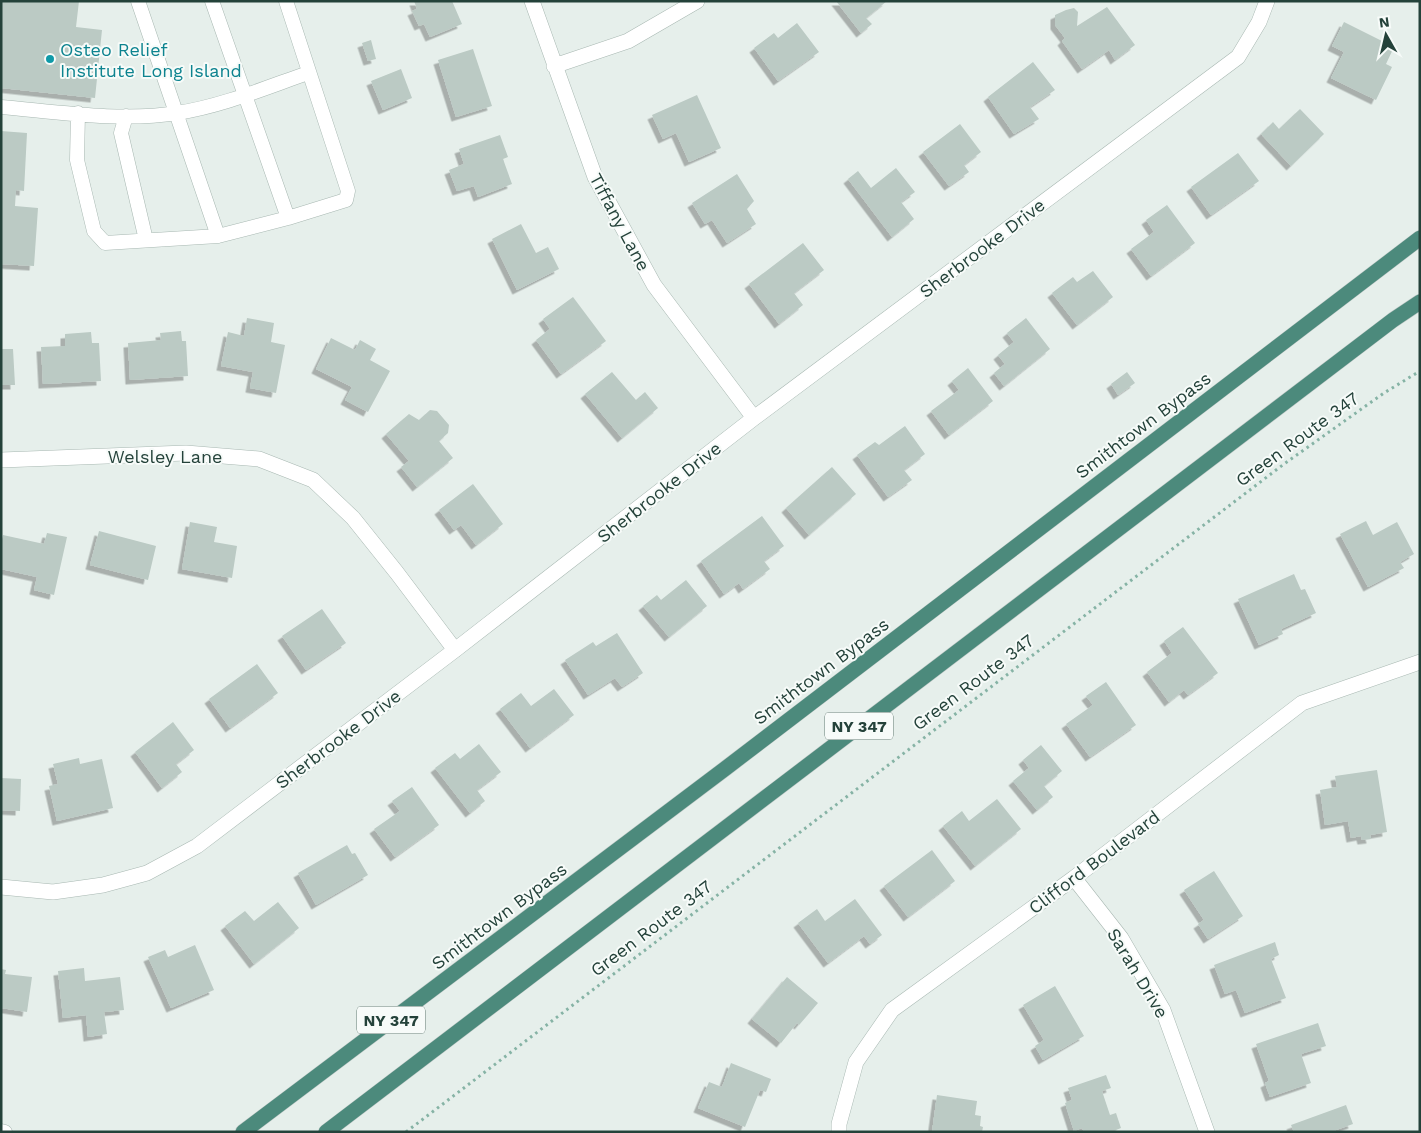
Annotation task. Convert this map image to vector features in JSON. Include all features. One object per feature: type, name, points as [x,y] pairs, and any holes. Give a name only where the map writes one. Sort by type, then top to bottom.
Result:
[{"type":"highway","name":"Smithtown Bypass","points":[[243,1132],[726,768],[1420,238]]},
{"type":"highway","name":"NY 347","points":[[326,1132],[1393,320],[1420,302]]},
{"type":"street","name":"Tiffany Lane","points":[[532,1],[595,177],[654,284],[754,418]]},
{"type":"street","points":[[554,66],[628,41],[697,1]]},
{"type":"street","name":"Sherbrooke Drive","points":[[1,887],[53,892],[103,885],[147,873],[197,846],[455,650],[754,418],[1238,57],[1259,22],[1267,1]]},
{"type":"street","name":"Welsley Lane","points":[[1,460],[186,453],[258,459],[313,480],[353,518],[398,573],[455,650]]},
{"type":"street","name":"Clifford Boulevard","points":[[839,1132],[839,1124],[856,1062],[892,1010],[1074,878],[1302,703],[1420,662]]},
{"type":"street","name":"Sarah Drive","points":[[1074,878],[1121,938],[1163,1010],[1207,1132]]},
{"type":"lane","points":[[138,1],[218,236]]},
{"type":"lane","points":[[212,1],[288,218]]},
{"type":"lane","points":[[78,113],[77,160],[94,231],[105,243],[218,236],[288,218],[346,200],[348,191],[286,1]]},
{"type":"lane","points":[[1,107],[126,116],[176,113],[209,106],[308,73]]},
{"type":"lane","points":[[126,116],[121,133],[146,240]]},
{"type":"path","name":"Green Route 347","points":[[406,1132],[1276,470],[1384,393],[1420,371]]},
{"type":"building","name":"Osteo Relief Institute Long Island","points":[[1,1],[79,1],[76,27],[102,30],[95,98],[1,88]]},
{"type":"building","points":[[414,1],[452,1],[462,24],[430,37],[424,24],[419,26],[412,11],[417,9]]},
{"type":"building","points":[[836,1],[887,1],[866,18],[872,24],[861,33]]},
{"type":"building","points":[[1107,7],[1135,45],[1115,60],[1109,50],[1082,69],[1062,41],[1065,38],[1055,25],[1055,15],[1074,8],[1078,12],[1077,26]]},
{"type":"building","points":[[1344,22],[1394,47],[1386,64],[1392,67],[1376,100],[1331,78],[1344,52],[1332,46]]},
{"type":"building","points":[[797,23],[819,52],[778,81],[754,48],[774,33],[778,38]]},
{"type":"building","points":[[371,40],[376,59],[368,61],[362,43]]},
{"type":"building","points":[[473,49],[492,106],[456,117],[438,60]]},
{"type":"building","points":[[1033,62],[1055,90],[1030,107],[1039,119],[1014,134],[988,97]]},
{"type":"building","points":[[401,69],[412,98],[383,110],[371,81]]},
{"type":"building","points":[[697,95],[721,148],[689,162],[676,133],[663,139],[652,115]]},
{"type":"building","points":[[1300,109],[1324,134],[1291,166],[1261,134],[1273,122],[1279,129]]},
{"type":"building","points":[[960,124],[981,152],[964,165],[969,172],[949,186],[923,152]]},
{"type":"building","points":[[1,131],[27,133],[24,191],[16,190],[15,206],[38,208],[34,266],[1,264]]},
{"type":"building","points":[[500,135],[508,157],[503,159],[512,184],[478,197],[474,186],[457,191],[449,170],[464,164],[459,149]]},
{"type":"building","points":[[1238,153],[1259,181],[1211,215],[1191,187]]},
{"type":"building","points":[[896,168],[915,192],[901,202],[914,219],[892,237],[848,179],[858,171],[871,188]]},
{"type":"building","points":[[737,174],[754,201],[747,209],[756,224],[727,243],[712,220],[705,224],[692,203]]},
{"type":"building","points":[[1167,205],[1195,243],[1151,276],[1131,249],[1154,232],[1146,220]]},
{"type":"building","points":[[521,224],[536,253],[548,247],[559,269],[517,290],[492,239]]},
{"type":"building","points":[[803,243],[824,270],[794,293],[803,305],[779,324],[749,284]]},
{"type":"building","points":[[1093,271],[1113,297],[1077,325],[1052,293],[1073,277],[1077,282]]},
{"type":"building","points":[[573,297],[606,341],[561,374],[536,340],[550,329],[543,319]]},
{"type":"building","points":[[247,318],[274,323],[271,342],[285,345],[276,393],[250,388],[253,372],[221,366],[228,332],[244,336]]},
{"type":"building","points":[[1026,318],[1050,349],[1004,386],[994,373],[1005,364],[998,355],[1014,342],[1007,333]]},
{"type":"building","points":[[181,331],[182,341],[186,341],[188,376],[130,380],[128,343],[161,340],[160,333]]},
{"type":"building","points":[[91,332],[92,343],[99,343],[101,381],[43,384],[41,347],[65,346],[65,334]]},
{"type":"building","points":[[331,338],[355,350],[360,340],[376,349],[370,360],[390,371],[368,412],[345,400],[352,387],[316,369]]},
{"type":"building","points":[[1,349],[13,349],[15,385],[1,385]]},
{"type":"building","points":[[968,368],[993,401],[949,435],[931,411],[959,390],[952,381]]},
{"type":"building","points":[[612,372],[636,400],[645,392],[658,408],[622,438],[585,394]]},
{"type":"building","points":[[1127,372],[1135,383],[1118,395],[1111,384]]},
{"type":"building","points":[[430,410],[437,411],[449,425],[448,433],[439,441],[453,458],[417,487],[401,467],[409,461],[386,434],[409,414],[419,420]]},
{"type":"building","points":[[905,426],[925,454],[904,470],[912,480],[888,497],[857,455],[875,442],[879,445]]},
{"type":"building","points":[[832,467],[856,494],[809,535],[786,508]]},
{"type":"building","points":[[473,484],[503,524],[476,545],[461,525],[454,530],[439,510]]},
{"type":"building","points":[[762,516],[784,546],[764,561],[770,569],[743,589],[739,583],[724,594],[701,561]]},
{"type":"building","points":[[1366,521],[1373,535],[1397,522],[1414,554],[1400,562],[1404,568],[1368,587],[1340,534]]},
{"type":"building","points":[[190,522],[217,527],[214,542],[237,546],[232,578],[182,569]]},
{"type":"building","points":[[99,531],[156,546],[148,580],[90,565]]},
{"type":"building","points":[[47,533],[67,537],[54,595],[34,590],[37,577],[1,569],[1,543],[3,535],[44,544]]},
{"type":"building","points":[[1294,574],[1301,590],[1305,589],[1316,613],[1281,629],[1283,634],[1259,645],[1238,599]]},
{"type":"building","points":[[686,580],[707,606],[669,637],[643,606],[657,595],[661,600]]},
{"type":"building","points":[[322,609],[346,643],[306,670],[282,636]]},
{"type":"building","points":[[1183,627],[1218,673],[1188,695],[1184,690],[1169,702],[1147,672],[1172,653],[1164,641]]},
{"type":"building","points":[[617,633],[643,673],[622,687],[615,678],[588,695],[565,660],[593,642],[596,646]]},
{"type":"building","points":[[257,664],[278,693],[230,728],[209,699]]},
{"type":"building","points":[[1106,682],[1136,725],[1090,757],[1066,724],[1093,705],[1086,696]]},
{"type":"building","points":[[554,689],[574,715],[530,748],[500,709],[521,693],[531,706]]},
{"type":"building","points":[[173,722],[194,750],[176,764],[182,772],[162,788],[135,752]]},
{"type":"building","points":[[479,744],[501,772],[477,790],[485,801],[470,813],[435,768],[455,753],[460,759]]},
{"type":"building","points":[[1041,745],[1062,771],[1044,786],[1053,797],[1037,810],[1013,781],[1029,768],[1023,760]]},
{"type":"building","points":[[79,758],[80,764],[102,759],[113,808],[57,821],[49,786],[58,784],[53,764]]},
{"type":"building","points":[[1377,770],[1387,832],[1370,835],[1371,839],[1362,840],[1361,836],[1351,838],[1348,821],[1325,825],[1320,790],[1337,787],[1335,776]]},
{"type":"building","points":[[1,778],[21,779],[20,811],[1,810]]},
{"type":"building","points":[[412,787],[439,825],[395,857],[374,829],[400,811],[392,801]]},
{"type":"building","points":[[997,799],[1021,829],[975,866],[943,826],[962,811],[969,821]]},
{"type":"building","points":[[347,845],[352,854],[355,853],[368,875],[316,905],[298,873]]},
{"type":"building","points":[[932,850],[955,881],[908,917],[884,886]]},
{"type":"building","points":[[1214,871],[1243,916],[1208,939],[1198,924],[1204,920],[1184,890]]},
{"type":"building","points":[[855,899],[882,935],[870,944],[864,936],[828,963],[798,923],[817,909],[825,921]]},
{"type":"building","points":[[278,902],[299,928],[254,964],[225,926],[245,911],[254,921]]},
{"type":"building","points":[[1275,942],[1279,955],[1271,959],[1286,998],[1245,1013],[1236,990],[1225,994],[1214,965]]},
{"type":"building","points":[[195,945],[214,990],[171,1008],[148,957],[165,950],[168,957]]},
{"type":"building","points":[[84,968],[85,981],[120,977],[124,1010],[104,1012],[107,1034],[88,1037],[86,1015],[63,1018],[58,971]]},
{"type":"building","points":[[1,969],[6,970],[5,974],[32,977],[27,1012],[1,1008]]},
{"type":"building","points":[[787,977],[818,1003],[799,1025],[797,1023],[781,1043],[752,1019]]},
{"type":"building","points":[[1055,986],[1084,1036],[1043,1060],[1035,1046],[1044,1040],[1023,1005]]},
{"type":"building","points":[[1318,1023],[1326,1046],[1301,1054],[1311,1083],[1270,1097],[1265,1083],[1269,1081],[1256,1044]]},
{"type":"building","points":[[731,1063],[771,1079],[766,1092],[760,1090],[745,1127],[698,1108],[709,1082],[722,1087]]},
{"type":"building","points":[[1106,1075],[1111,1088],[1102,1091],[1110,1115],[1116,1113],[1121,1128],[1111,1132],[1084,1132],[1082,1128],[1074,1131],[1065,1103],[1072,1100],[1068,1088]]},
{"type":"building","points":[[937,1095],[977,1101],[975,1115],[981,1116],[980,1126],[983,1127],[982,1132],[932,1132]]},
{"type":"building","points":[[1346,1105],[1353,1124],[1336,1130],[1336,1132],[1294,1132],[1291,1125]]},
{"type":"place","name":"Osteo Relief Institute Long Island","points":[[50,59]]}]
